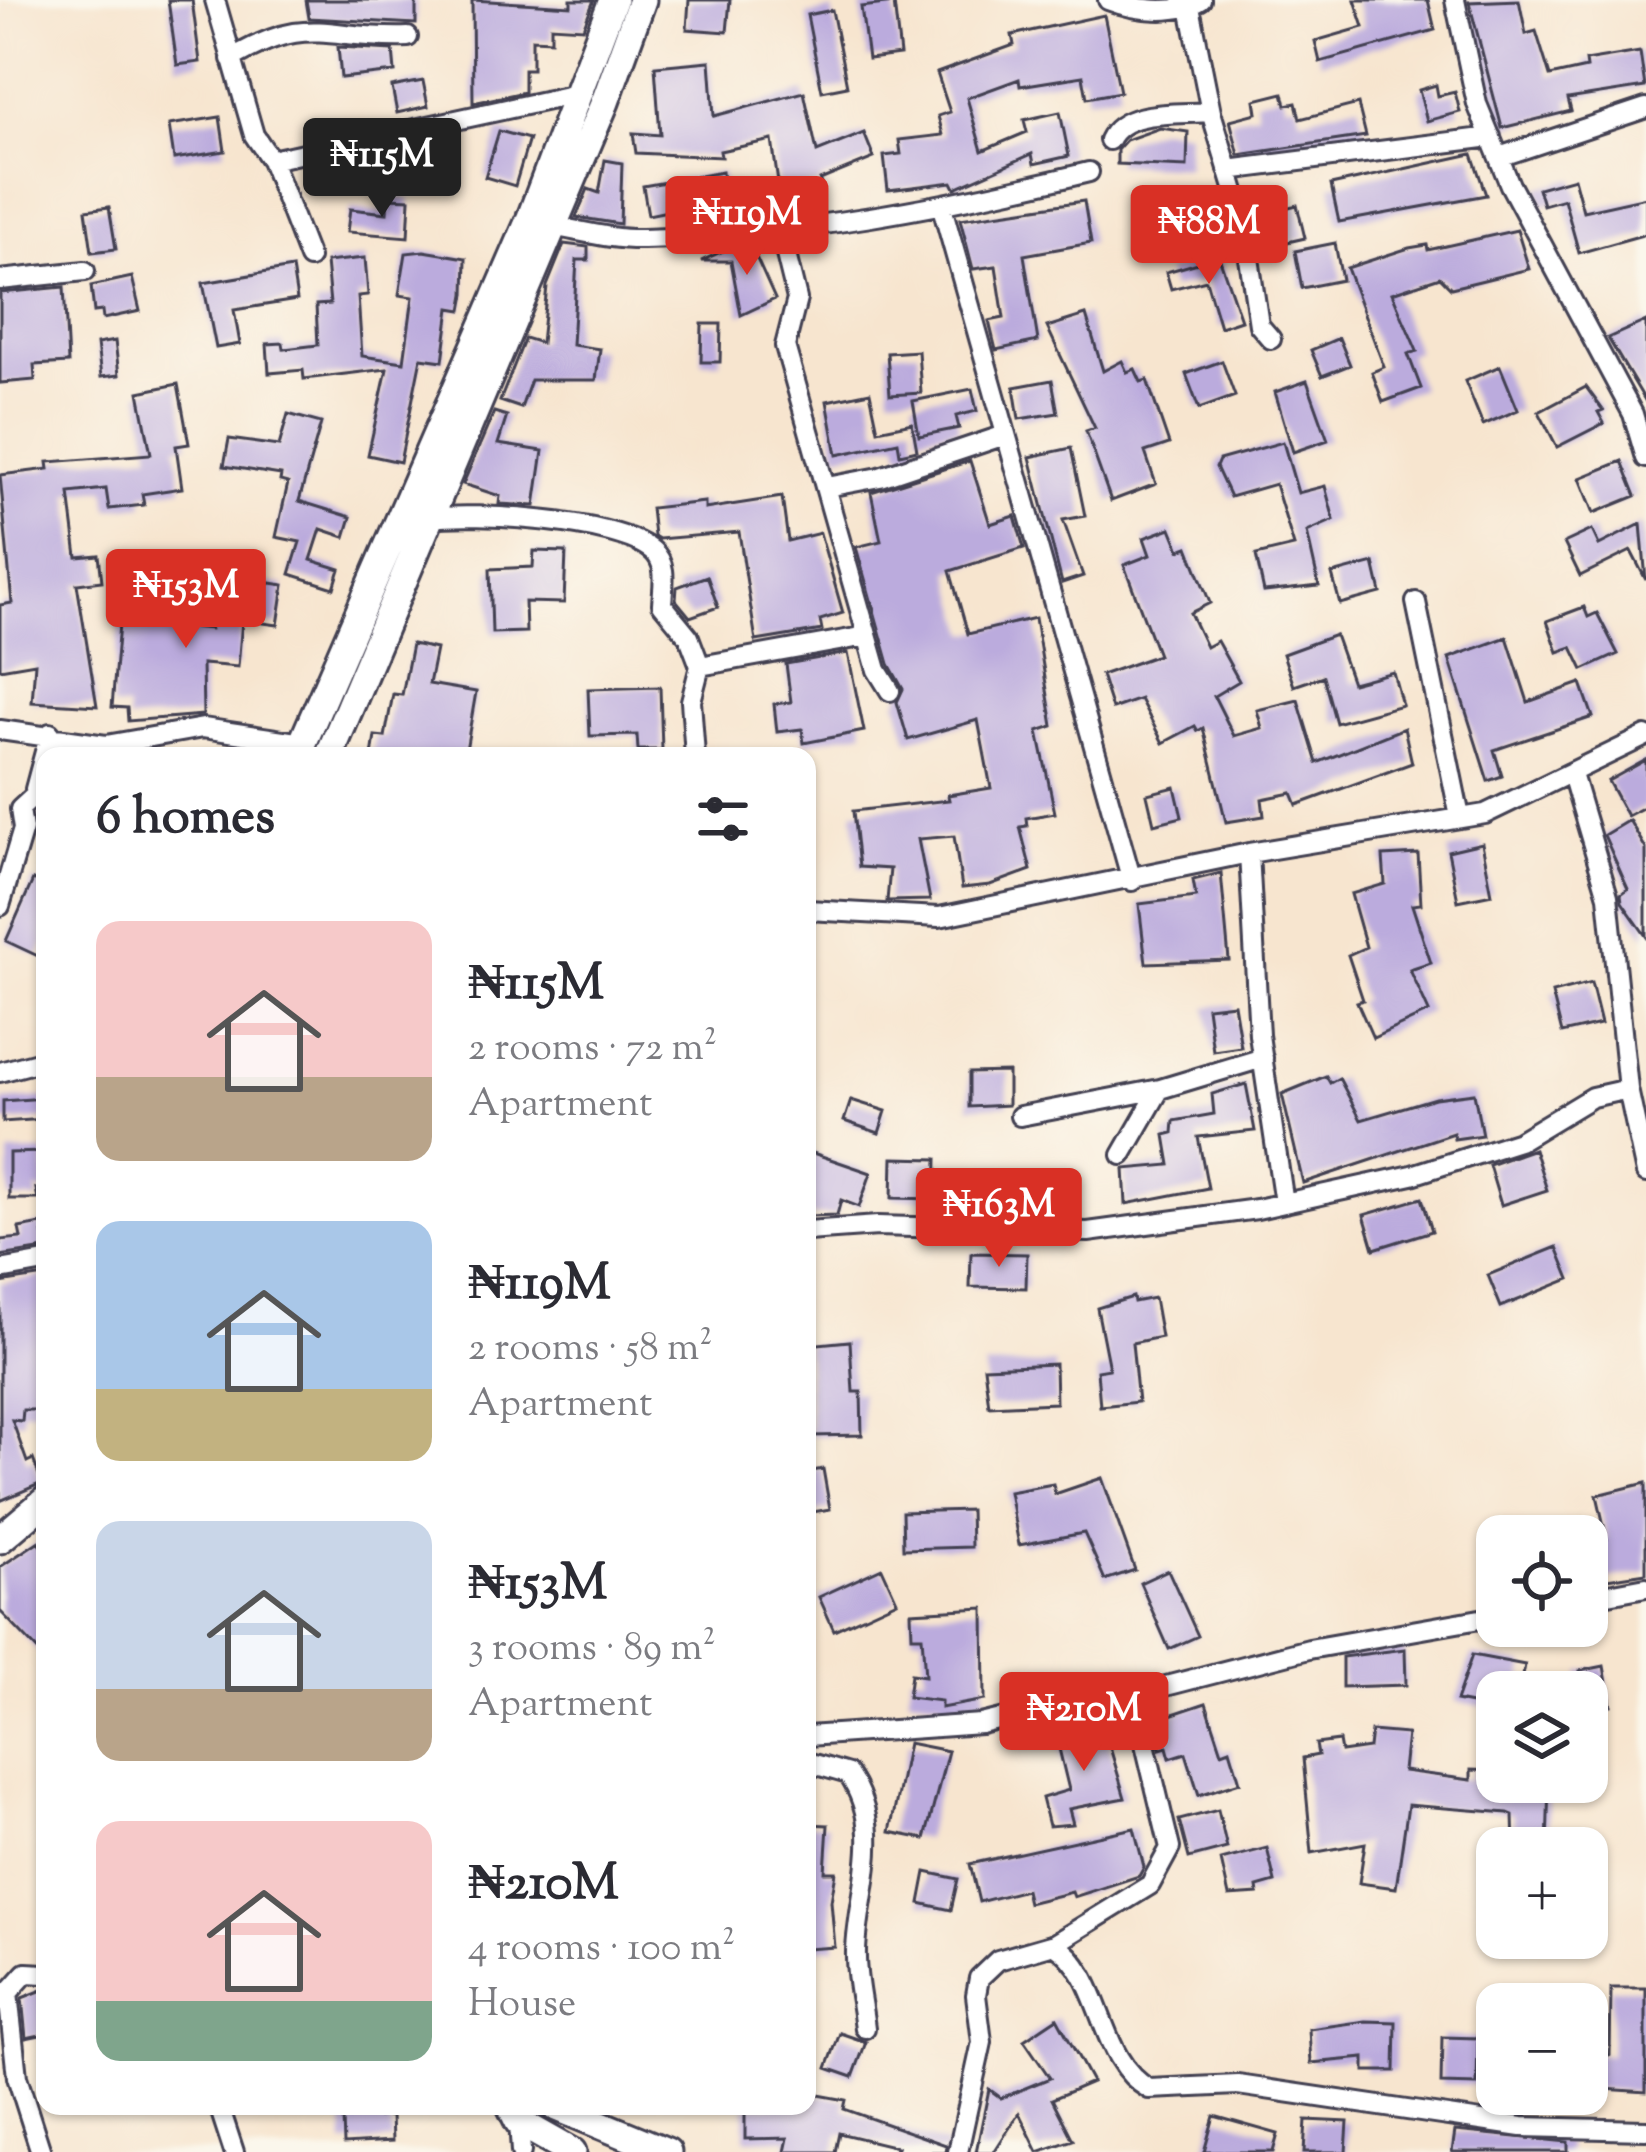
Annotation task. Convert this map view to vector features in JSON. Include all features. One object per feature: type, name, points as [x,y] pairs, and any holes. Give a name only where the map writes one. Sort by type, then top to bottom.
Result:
[{"type":"main road","points":[[301,747],[581,92],[613,0]]},
{"type":"main road","points":[[332,747],[642,0]]},
{"type":"main road","points":[[0,1539],[36,1509]]},
{"type":"main road","points":[[516,2115],[572,2152]]},
{"type":"main road","points":[[577,2115],[667,2152]]},
{"type":"street","points":[[215,0],[254,135],[271,160],[309,258]]},
{"type":"street","points":[[1108,0],[1130,8],[1196,4]]},
{"type":"street","points":[[1456,0],[1477,104],[1550,265],[1633,414],[1646,458]]},
{"type":"street","points":[[1196,4],[1188,17],[1244,218],[1259,325],[1271,339]]},
{"type":"street","points":[[231,59],[268,38],[304,29],[321,28],[346,38],[408,37]]},
{"type":"street","points":[[271,160],[581,92]]},
{"type":"street","points":[[1499,157],[1646,108]]},
{"type":"street","points":[[1109,140],[1115,126],[1129,119],[1211,112]]},
{"type":"street","points":[[1228,170],[1491,137]]},
{"type":"street","points":[[551,226],[639,239],[779,226],[943,208],[1089,172]]},
{"type":"street","points":[[943,208],[1132,881]]},
{"type":"street","points":[[779,226],[796,299],[785,346],[867,636],[890,691]]},
{"type":"street","points":[[0,280],[85,271]]},
{"type":"street","points":[[827,487],[880,476],[1005,435]]},
{"type":"street","points":[[429,518],[458,514],[555,525],[640,542],[663,566],[662,604],[689,637],[700,666],[692,701],[695,747]]},
{"type":"street","points":[[1416,602],[1460,817]]},
{"type":"street","points":[[700,666],[867,636]]},
{"type":"street","points":[[0,730],[50,733],[106,745],[203,728],[291,747]]},
{"type":"street","points":[[47,747],[50,733]]},
{"type":"street","points":[[816,910],[939,917],[1132,881],[1249,853],[1485,814],[1646,736]]},
{"type":"street","points":[[1572,774],[1608,896],[1628,1089],[1646,1173]]},
{"type":"street","points":[[0,906],[23,829],[20,809],[36,792]]},
{"type":"street","points":[[1249,853],[1263,1058],[1284,1203]]},
{"type":"street","points":[[1020,1116],[1160,1089],[1263,1058]]},
{"type":"street","points":[[0,1072],[36,1062]]},
{"type":"street","points":[[1122,1155],[1160,1089]]},
{"type":"street","points":[[816,1230],[878,1226],[1088,1232],[1284,1203],[1412,1175],[1519,1141],[1592,1097],[1628,1089]]},
{"type":"street","points":[[0,1270],[36,1264]]},
{"type":"street","points":[[1608,1594],[1646,1587]]},
{"type":"street","points":[[816,1735],[981,1724],[1026,1713],[1085,1712],[1133,1694],[1309,1649],[1476,1620]]},
{"type":"street","points":[[958,2152],[982,2042],[979,1978],[998,1960],[1030,1947],[1054,1944],[1150,1885],[1169,1847],[1133,1694]]},
{"type":"street","points":[[816,1765],[848,1774],[867,1829],[871,1867],[855,1954],[865,2028]]},
{"type":"street","points":[[1054,1944],[1068,1953],[1080,1972],[1125,2070],[1149,2089],[1238,2084],[1522,2127],[1646,2130]]},
{"type":"street","points":[[36,1974],[26,1973],[8,1993],[17,2077],[41,2152]]},
{"type":"street","points":[[222,2115],[234,2152]]},
{"type":"street","points":[[515,2115],[520,2152]]},
{"type":"building","points":[[168,0],[192,0],[200,62],[177,65]]},
{"type":"building","points":[[306,0],[416,0],[416,24],[309,18]]},
{"type":"building","points":[[472,0],[571,6],[571,0],[594,0],[583,28],[551,26],[551,40],[532,39],[532,69],[524,69],[524,92],[473,103]]},
{"type":"building","points":[[689,0],[730,0],[727,32],[687,29]]},
{"type":"building","points":[[1355,0],[1428,0],[1435,30],[1320,62],[1315,41],[1364,27]]},
{"type":"building","points":[[1519,0],[1526,34],[1536,31],[1550,76],[1586,68],[1585,61],[1640,52],[1645,87],[1568,99],[1571,111],[1502,128],[1469,2]]},
{"type":"building","points":[[894,3],[900,55],[868,59],[861,7]]},
{"type":"building","points":[[832,10],[847,86],[822,91],[807,15]]},
{"type":"building","points":[[1104,15],[1120,92],[1087,98],[1083,76],[1020,86],[1019,79],[967,98],[982,151],[1027,132],[1024,120],[1060,112],[1069,156],[1034,164],[1032,154],[955,188],[952,182],[888,190],[884,156],[901,154],[899,140],[943,135],[938,116],[950,112],[937,73],[1014,45],[1012,35]]},
{"type":"building","points":[[338,47],[393,50],[395,72],[341,78]]},
{"type":"building","points":[[710,61],[714,116],[804,92],[817,152],[864,133],[874,158],[820,180],[821,184],[779,190],[772,140],[720,151],[721,157],[636,153],[633,133],[660,135],[655,66]]},
{"type":"building","points":[[423,81],[428,106],[397,113],[392,87]]},
{"type":"building","points":[[1436,85],[1438,96],[1455,92],[1460,112],[1427,121],[1419,90]]},
{"type":"building","points":[[1283,93],[1286,105],[1296,103],[1300,119],[1358,104],[1366,136],[1239,155],[1230,120],[1257,113],[1255,100]]},
{"type":"building","points":[[220,117],[225,151],[174,159],[169,125]]},
{"type":"building","points":[[1160,128],[1188,132],[1187,167],[1117,164],[1117,150],[1126,140]]},
{"type":"building","points":[[499,131],[529,139],[515,186],[485,177]]},
{"type":"building","points":[[1472,154],[1486,195],[1339,222],[1331,185]]},
{"type":"building","points":[[605,160],[622,163],[620,224],[576,217],[588,189],[599,193]]},
{"type":"building","points":[[722,172],[727,221],[689,224],[687,207],[648,215],[643,186]]},
{"type":"building","points":[[1574,178],[1583,211],[1646,197],[1646,234],[1579,253],[1564,199],[1543,205],[1538,188]]},
{"type":"building","points":[[388,198],[410,199],[408,237],[347,232],[350,209],[387,213]]},
{"type":"building","points":[[1084,201],[1091,243],[1024,255],[1038,341],[996,350],[989,321],[1004,318],[996,266],[973,269],[960,219]]},
{"type":"building","points":[[1297,205],[1305,238],[1261,248],[1256,215]]},
{"type":"building","points":[[109,207],[116,249],[92,252],[86,210]]},
{"type":"building","points":[[1517,230],[1529,269],[1451,288],[1440,277],[1392,293],[1417,351],[1408,354],[1421,388],[1383,402],[1372,372],[1384,367],[1347,268],[1409,248],[1427,245],[1428,250]]},
{"type":"building","points":[[1335,243],[1342,280],[1302,288],[1295,251]]},
{"type":"building","points":[[564,244],[588,247],[588,260],[577,260],[572,345],[600,349],[596,380],[531,380],[521,408],[500,401],[525,338],[541,343],[547,286]]},
{"type":"building","points":[[751,246],[775,299],[741,315],[731,261],[701,261],[730,248]]},
{"type":"building","points":[[406,253],[466,258],[465,294],[462,310],[450,308],[443,361],[421,358],[400,462],[368,455],[387,369],[304,379],[303,370],[269,373],[267,344],[283,343],[284,349],[318,345],[316,305],[330,304],[326,262],[365,258],[368,295],[358,296],[362,356],[404,362],[413,297],[399,295]]},
{"type":"building","points":[[1219,257],[1241,320],[1220,327],[1206,280],[1171,289],[1166,272]]},
{"type":"building","points":[[292,268],[297,300],[234,310],[240,344],[216,348],[203,283]]},
{"type":"building","points":[[132,277],[140,311],[103,319],[102,311],[94,312],[91,286]]},
{"type":"building","points":[[64,287],[68,363],[34,365],[35,380],[0,383],[0,293]]},
{"type":"building","points":[[1086,315],[1103,371],[1122,361],[1127,372],[1135,369],[1141,382],[1147,380],[1169,444],[1145,452],[1156,484],[1111,501],[1086,431],[1095,428],[1047,327]]},
{"type":"building","points":[[1646,321],[1646,402],[1608,338]]},
{"type":"building","points":[[702,324],[721,324],[720,362],[701,362]]},
{"type":"building","points":[[1339,338],[1350,365],[1322,376],[1311,350]]},
{"type":"building","points":[[115,341],[119,375],[101,377],[97,344]]},
{"type":"building","points":[[918,351],[921,393],[890,395],[887,353]]},
{"type":"building","points":[[1222,361],[1235,396],[1199,409],[1186,374]]},
{"type":"building","points":[[1500,366],[1518,410],[1483,425],[1465,381]]},
{"type":"building","points":[[1052,380],[1058,413],[1019,419],[1014,387]]},
{"type":"building","points":[[1307,381],[1328,440],[1293,452],[1275,392]]},
{"type":"building","points":[[178,384],[189,444],[176,446],[182,488],[142,494],[144,505],[109,509],[106,489],[69,493],[77,557],[99,555],[102,581],[77,584],[97,706],[32,702],[35,663],[0,669],[0,605],[12,603],[0,475],[49,469],[48,462],[151,454],[139,392]]},
{"type":"building","points":[[1586,387],[1603,410],[1598,412],[1604,423],[1557,447],[1539,412]]},
{"type":"building","points":[[972,389],[977,411],[956,416],[959,428],[919,436],[913,401]]},
{"type":"building","points":[[870,392],[878,430],[912,423],[917,450],[900,454],[898,442],[837,455],[827,401]]},
{"type":"building","points":[[494,412],[507,416],[498,444],[543,451],[535,506],[499,504],[500,496],[463,484]]},
{"type":"building","points":[[288,414],[321,423],[299,501],[351,517],[345,537],[321,529],[311,560],[340,569],[334,588],[290,574],[300,542],[276,537],[288,483],[280,481],[281,475],[224,466],[229,439],[279,446]]},
{"type":"building","points":[[1283,442],[1298,493],[1325,486],[1334,520],[1307,532],[1319,586],[1264,592],[1256,555],[1294,546],[1275,484],[1230,497],[1216,467],[1219,460]]},
{"type":"building","points":[[1071,448],[1085,516],[1063,520],[1083,576],[1062,583],[1030,457]]},
{"type":"building","points":[[970,461],[990,524],[1015,516],[1024,548],[950,571],[968,634],[1035,618],[1053,726],[1038,731],[1055,813],[1026,818],[1027,826],[1020,827],[1031,870],[990,885],[962,888],[954,836],[918,839],[930,900],[887,901],[890,869],[859,867],[853,811],[949,800],[948,795],[991,788],[978,720],[908,740],[897,702],[903,689],[889,664],[856,547],[881,541],[871,492]]},
{"type":"building","points":[[1622,461],[1636,496],[1594,513],[1580,478]]},
{"type":"building","points":[[782,497],[788,541],[820,533],[843,613],[820,620],[822,630],[756,641],[739,532],[659,539],[654,536],[651,508],[705,502],[705,509]]},
{"type":"building","points":[[1641,524],[1646,580],[1631,551],[1580,576],[1564,543],[1592,530],[1599,545]]},
{"type":"building","points":[[1171,528],[1180,550],[1188,547],[1210,603],[1190,613],[1206,647],[1217,641],[1239,681],[1214,696],[1234,736],[1262,728],[1257,710],[1298,700],[1317,763],[1404,728],[1412,763],[1297,805],[1292,793],[1262,799],[1264,816],[1226,822],[1203,728],[1198,731],[1195,726],[1163,743],[1140,699],[1112,709],[1101,675],[1158,655],[1124,565],[1150,555],[1144,538]]},
{"type":"building","points":[[534,551],[566,552],[564,603],[525,602],[526,632],[492,633],[490,569],[533,567]]},
{"type":"building","points":[[1374,563],[1381,593],[1340,604],[1332,574]]},
{"type":"building","points":[[218,575],[284,585],[278,625],[242,620],[238,667],[202,664],[203,715],[128,721],[127,708],[112,707],[120,612],[156,615],[156,624],[210,629]]},
{"type":"building","points":[[707,576],[718,607],[690,617],[676,600],[677,587]]},
{"type":"building","points":[[1584,607],[1588,617],[1597,613],[1618,654],[1583,670],[1572,647],[1558,652],[1547,621]]},
{"type":"building","points":[[1335,635],[1352,683],[1393,672],[1402,705],[1336,723],[1323,676],[1294,686],[1283,654]]},
{"type":"building","points":[[1507,637],[1528,702],[1581,683],[1593,717],[1494,750],[1502,776],[1488,781],[1449,658]]},
{"type":"building","points":[[412,644],[436,649],[429,684],[476,692],[467,747],[373,747],[375,736],[385,737],[393,694],[402,695]]},
{"type":"building","points":[[848,653],[864,731],[804,743],[802,729],[777,732],[774,704],[791,702],[786,664]]},
{"type":"building","points":[[660,687],[662,747],[638,747],[637,735],[590,736],[588,689]]},
{"type":"building","points":[[1646,760],[1646,806],[1627,816],[1608,781]]},
{"type":"building","points":[[1175,787],[1182,817],[1154,824],[1147,794]]},
{"type":"building","points":[[1629,820],[1646,849],[1646,936],[1622,902],[1621,894],[1628,889],[1604,835]]},
{"type":"building","points":[[1482,843],[1492,894],[1458,901],[1448,851]]},
{"type":"building","points":[[1418,854],[1421,904],[1412,905],[1431,963],[1410,970],[1429,1012],[1373,1038],[1357,1002],[1363,1000],[1348,955],[1366,947],[1351,894],[1385,884],[1383,856]]},
{"type":"building","points":[[1221,873],[1229,960],[1146,963],[1139,904],[1196,897],[1193,880]]},
{"type":"building","points":[[33,880],[36,955],[6,941]]},
{"type":"building","points":[[1591,983],[1601,1024],[1562,1033],[1552,993]]},
{"type":"building","points":[[1234,1004],[1241,1047],[1213,1051],[1207,1007]]},
{"type":"building","points":[[1008,1072],[1008,1105],[969,1107],[969,1073]]},
{"type":"building","points":[[1326,1076],[1330,1083],[1339,1078],[1361,1120],[1435,1098],[1474,1093],[1482,1135],[1454,1139],[1453,1133],[1303,1183],[1282,1094]]},
{"type":"building","points":[[1246,1084],[1255,1131],[1198,1137],[1208,1188],[1126,1204],[1124,1169],[1170,1165],[1165,1135],[1173,1133],[1174,1121],[1214,1114],[1212,1094]]},
{"type":"building","points":[[36,1099],[36,1120],[3,1122],[3,1101]]},
{"type":"building","points":[[851,1100],[886,1111],[879,1133],[844,1121]]},
{"type":"building","points":[[1534,1149],[1547,1190],[1501,1205],[1489,1165]]},
{"type":"building","points":[[36,1152],[36,1199],[9,1199],[9,1153]]},
{"type":"building","points":[[816,1154],[871,1173],[859,1207],[841,1200],[837,1215],[816,1216]]},
{"type":"building","points":[[893,1158],[937,1159],[936,1199],[892,1198]]},
{"type":"building","points":[[1422,1198],[1432,1231],[1374,1249],[1364,1215]]},
{"type":"building","points":[[36,1225],[36,1250],[0,1256],[0,1240],[21,1238],[19,1228]]},
{"type":"building","points":[[1557,1247],[1570,1279],[1501,1307],[1488,1275]]},
{"type":"building","points":[[971,1253],[1027,1254],[1026,1288],[970,1287]]},
{"type":"building","points":[[36,1277],[36,1410],[23,1410],[22,1421],[12,1420],[27,1462],[33,1459],[36,1467],[36,1486],[0,1501],[0,1283]]},
{"type":"building","points":[[1133,1297],[1134,1302],[1154,1298],[1161,1337],[1132,1343],[1138,1402],[1100,1406],[1097,1371],[1109,1369],[1097,1308]]},
{"type":"building","points":[[850,1341],[853,1392],[861,1392],[862,1435],[816,1436],[816,1344]]},
{"type":"building","points":[[1055,1364],[1056,1403],[989,1406],[984,1367]]},
{"type":"building","points":[[823,1469],[830,1509],[816,1511],[816,1470]]},
{"type":"building","points":[[1102,1478],[1135,1570],[1105,1580],[1084,1533],[1019,1545],[1009,1492],[1053,1484],[1055,1494]]},
{"type":"building","points":[[1646,1483],[1646,1573],[1608,1579],[1608,1515],[1602,1515],[1597,1495]]},
{"type":"building","points":[[970,1510],[971,1547],[903,1549],[902,1512]]},
{"type":"building","points":[[36,1543],[36,1649],[0,1611],[0,1567]]},
{"type":"building","points":[[882,1568],[897,1601],[834,1630],[819,1597]]},
{"type":"building","points":[[1168,1570],[1198,1636],[1169,1649],[1140,1583]]},
{"type":"building","points":[[984,1608],[985,1700],[941,1708],[941,1701],[908,1697],[911,1674],[925,1676],[922,1636],[912,1636],[911,1612]]},
{"type":"building","points":[[1405,1649],[1406,1685],[1342,1687],[1342,1657]]},
{"type":"building","points":[[1472,1655],[1525,1665],[1524,1671],[1476,1671],[1476,1705],[1456,1701]]},
{"type":"building","points":[[1206,1703],[1222,1752],[1230,1749],[1240,1782],[1199,1795],[1186,1753],[1170,1758],[1167,1747],[1160,1749],[1155,1720]]},
{"type":"building","points":[[1103,1724],[1125,1798],[1069,1809],[1073,1824],[1049,1826],[1042,1798],[1069,1790],[1056,1736]]},
{"type":"building","points":[[1371,1731],[1407,1734],[1403,1771],[1471,1780],[1471,1770],[1476,1770],[1476,1803],[1548,1803],[1548,1827],[1513,1827],[1513,1815],[1508,1813],[1408,1805],[1396,1888],[1359,1883],[1365,1843],[1312,1853],[1303,1758],[1318,1755],[1316,1744],[1339,1741],[1341,1752],[1369,1748]]},
{"type":"building","points":[[908,1743],[948,1751],[925,1839],[890,1832]]},
{"type":"building","points":[[1218,1810],[1227,1848],[1189,1858],[1179,1820]]},
{"type":"building","points":[[816,1824],[828,1825],[825,1872],[836,1872],[831,1901],[835,1947],[816,1948]]},
{"type":"building","points":[[1134,1828],[1144,1867],[1139,1876],[1074,1897],[1072,1892],[1028,1903],[1025,1890],[979,1902],[970,1864]]},
{"type":"building","points":[[1267,1848],[1275,1882],[1257,1887],[1258,1894],[1229,1896],[1221,1860]]},
{"type":"building","points":[[926,1872],[958,1879],[951,1910],[920,1903]]},
{"type":"building","points":[[1611,1988],[1646,1988],[1646,2092],[1608,2089]]},
{"type":"building","points":[[36,1993],[36,2036],[26,2038],[22,1998]]},
{"type":"building","points":[[1057,2018],[1092,2082],[1052,2099],[1073,2140],[1038,2152],[1019,2113],[994,2152],[976,2152],[989,2089],[1001,2098],[1050,2078],[1024,2040]]},
{"type":"building","points":[[1396,2022],[1395,2071],[1365,2071],[1365,2058],[1311,2063],[1309,2029]]},
{"type":"building","points":[[840,2033],[866,2042],[853,2077],[827,2068]]},
{"type":"building","points":[[1442,2037],[1476,2038],[1476,2085],[1441,2084]]},
{"type":"building","points":[[816,2095],[846,2100],[844,2109],[946,2145],[945,2152],[895,2152],[897,2147],[839,2133],[835,2152],[785,2152],[788,2138],[745,2139],[745,2115],[816,2115]]},
{"type":"building","points":[[391,2116],[392,2141],[344,2144],[343,2119]]},
{"type":"building","points":[[1214,2116],[1278,2134],[1273,2152],[1204,2152]]},
{"type":"building","points":[[1306,2120],[1348,2122],[1346,2152],[1304,2152]]},
{"type":"building","points":[[1455,2131],[1568,2142],[1568,2152],[1452,2152]]}]
